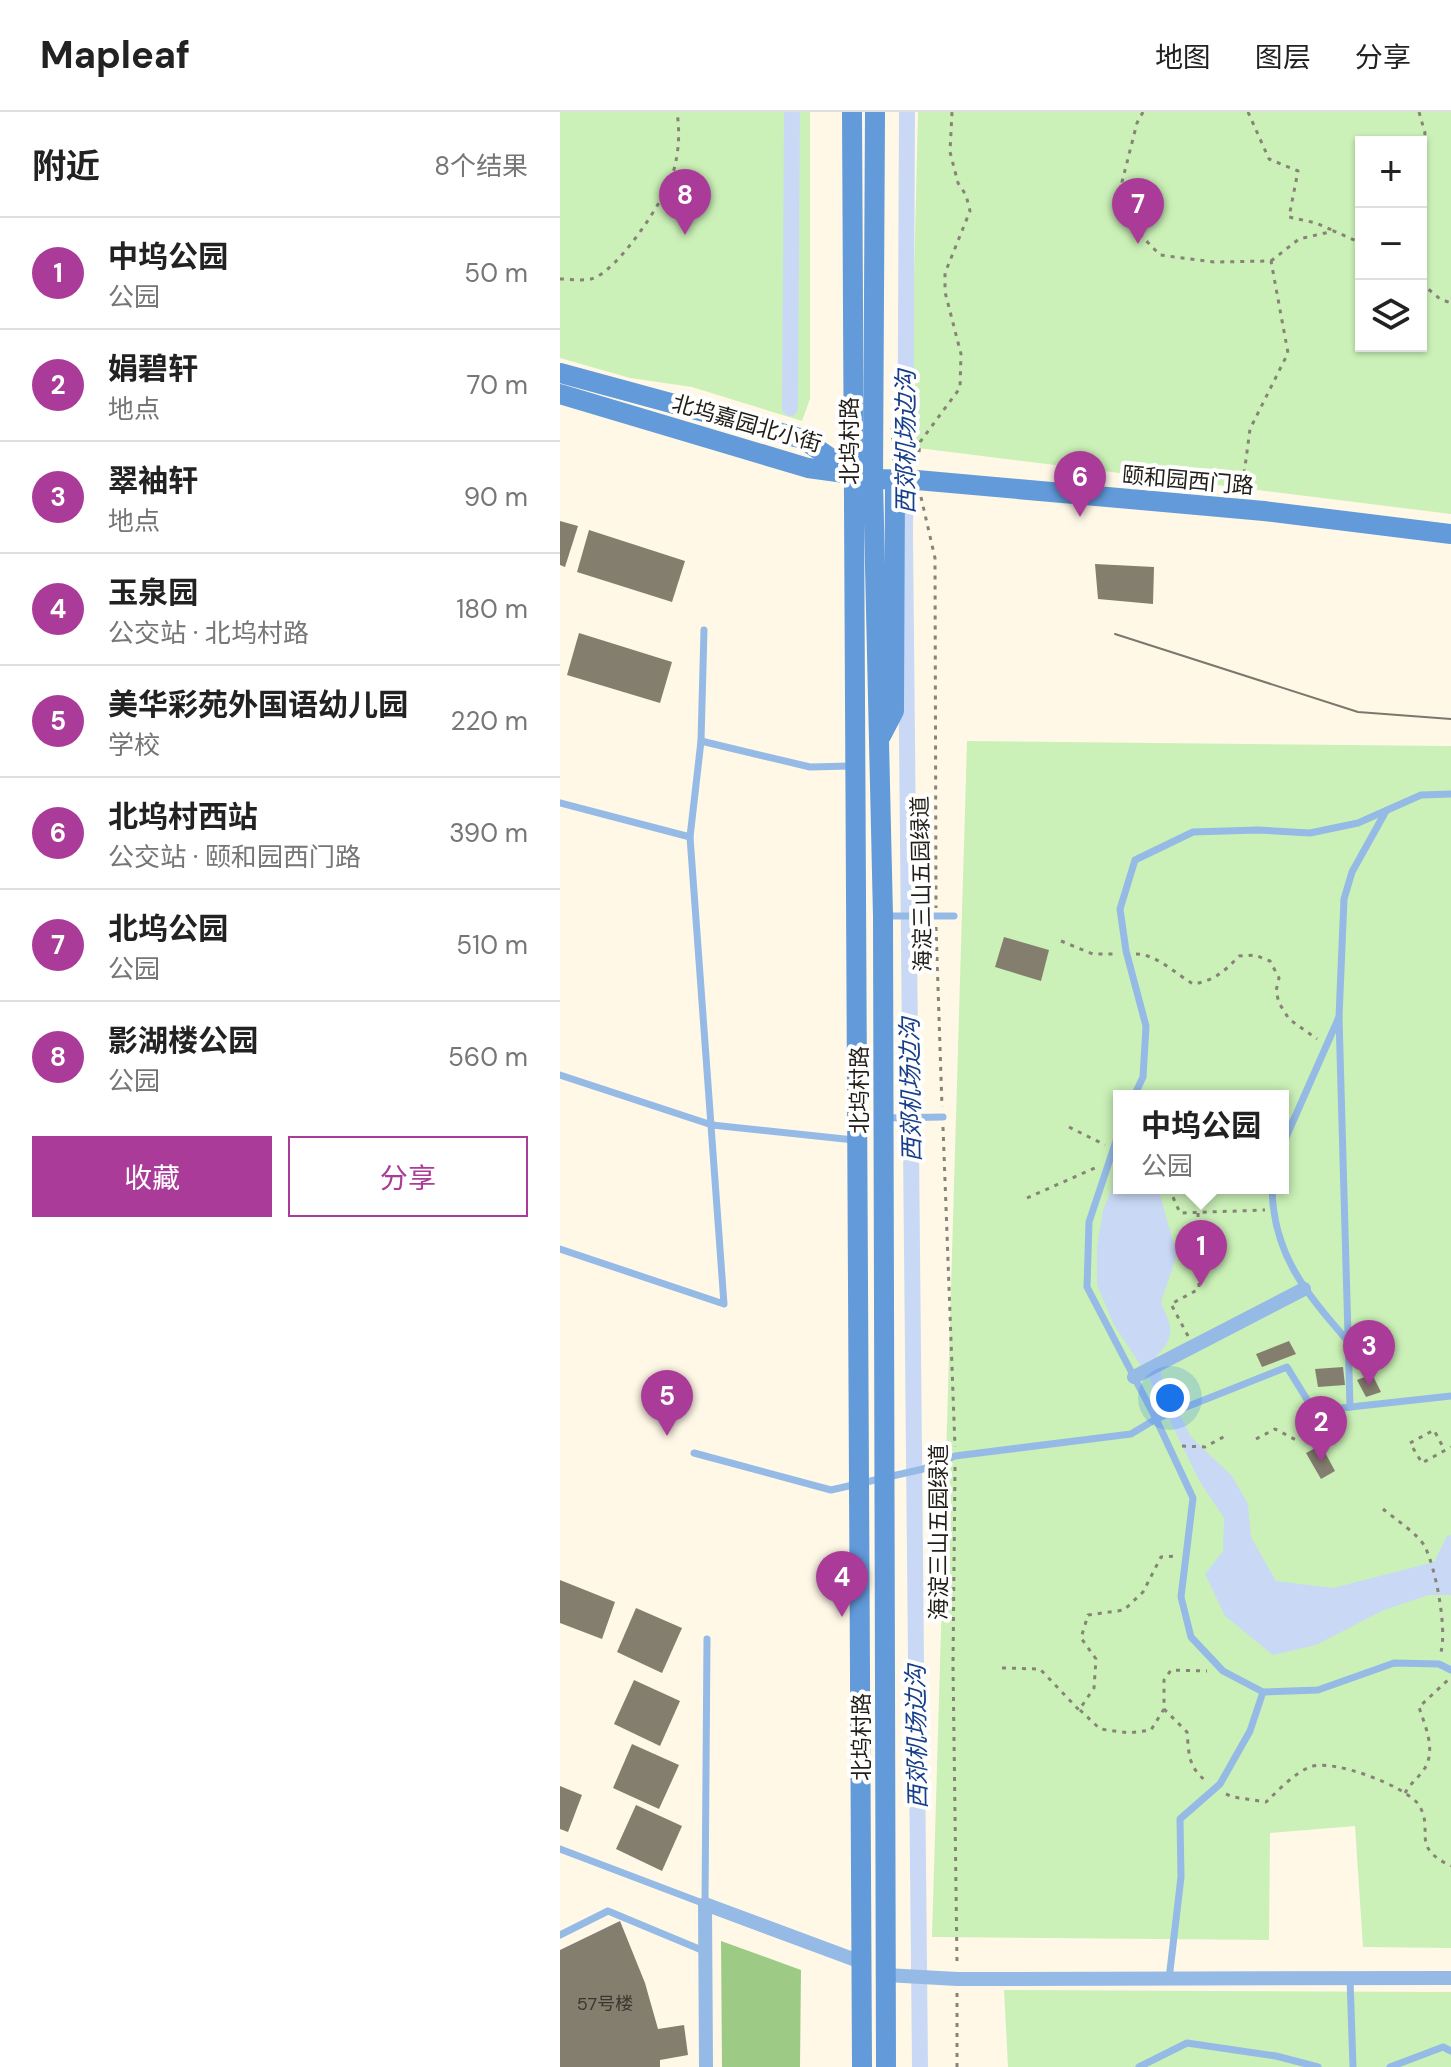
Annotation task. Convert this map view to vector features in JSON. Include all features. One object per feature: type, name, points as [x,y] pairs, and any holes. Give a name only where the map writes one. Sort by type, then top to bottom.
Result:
[{"type":"main road","name":"北坞村路","points":[[852,112],[862,2067]]},
{"type":"main road","name":"北坞村路","points":[[875,112],[873,479],[879,740],[891,916],[893,1118],[884,1477],[886,2067]]},
{"type":"main road","name":"北坞嘉园北小街","points":[[560,373],[803,439],[852,474]]},
{"type":"main road","name":"北坞嘉园北小街","points":[[560,394],[808,468],[852,474]]},
{"type":"main road","name":"颐和园西门路","points":[[852,474],[873,479],[917,480],[1264,511],[1451,534]]},
{"type":"main road","name":"北坞村路","points":[[879,740],[894,711],[895,480]]},
{"type":"street","points":[[1134,1377],[1304,1289]]},
{"type":"street","points":[[706,2067],[705,1904],[861,1962]]},
{"type":"street","points":[[886,1975],[935,1979],[1451,1978]]},
{"type":"lane","points":[[560,1249],[724,1304],[690,837],[701,741],[704,630]]},
{"type":"lane","points":[[701,741],[810,767],[854,766]]},
{"type":"lane","points":[[1137,1090],[1143,1077],[1146,1026],[1127,954],[1120,909],[1135,860],[1193,832],[1258,830],[1310,833],[1358,823],[1421,795],[1451,794]]},
{"type":"lane","points":[[560,803],[690,837]]},
{"type":"lane","points":[[1350,1407],[1339,1017],[1344,899],[1352,872],[1387,809]]},
{"type":"lane","points":[[891,916],[954,916]]},
{"type":"lane","points":[[1289,1130],[1339,1017]]},
{"type":"lane","points":[[560,1075],[712,1125],[856,1140]]},
{"type":"lane","points":[[893,1118],[943,1117]]},
{"type":"lane","points":[[1112,1148],[1089,1222],[1087,1287],[1156,1419],[1193,1498],[1181,1597],[1191,1637],[1223,1671],[1263,1692],[1318,1690],[1394,1663],[1439,1664],[1451,1670]]},
{"type":"lane","points":[[1272,1194],[1272,1210],[1287,1261],[1304,1289],[1346,1339]]},
{"type":"lane","points":[[694,1453],[831,1490],[923,1469],[955,1456],[1131,1434],[1156,1419],[1287,1367],[1314,1411],[1451,1396]]},
{"type":"lane","points":[[560,1849],[705,1904],[707,1639]]},
{"type":"lane","points":[[1169,1979],[1181,1877],[1180,1819],[1220,1784],[1250,1731],[1263,1692]]},
{"type":"lane","points":[[560,1935],[608,1911],[706,1952]]},
{"type":"lane","points":[[1350,1978],[1353,2067]]},
{"type":"lane","points":[[1139,2067],[1187,2043],[1276,2056],[1318,2067]]},
{"type":"lane","points":[[1390,2067],[1443,2047],[1451,2051]]},
{"type":"path","points":[[560,279],[593,279],[622,258],[673,175],[680,136],[677,112]]},
{"type":"path","name":"海淀三山五园绿道","points":[[952,112],[950,152],[970,211],[945,273],[945,292],[959,342],[962,377],[960,388],[920,442],[917,480],[935,558],[931,916],[943,1117],[955,1456],[953,1665],[957,2067]]},
{"type":"path","points":[[1143,112],[1137,123],[1122,182],[1130,224],[1160,255],[1214,262],[1271,261],[1299,239],[1334,231]]},
{"type":"path","points":[[1248,112],[1269,159],[1298,171],[1289,217],[1316,223],[1355,239]]},
{"type":"path","points":[[1419,112],[1424,136]]},
{"type":"path","points":[[1243,482],[1250,429],[1288,353],[1271,261]]},
{"type":"path","points":[[1427,288],[1440,299],[1451,303]]},
{"type":"path","points":[[1061,941],[1093,954],[1144,954],[1193,984],[1206,983],[1222,974],[1239,956],[1255,955],[1270,961],[1279,978],[1276,991],[1279,1003],[1289,1019],[1307,1034],[1327,1044]]},
{"type":"path","points":[[1069,1127],[1112,1148]]},
{"type":"path","points":[[1027,1198],[1108,1162]]},
{"type":"path","points":[[1172,1194],[1180,1213],[1272,1210]]},
{"type":"path","points":[[1193,1346],[1171,1304],[1199,1289],[1198,1213]]},
{"type":"path","points":[[1256,1439],[1275,1429],[1300,1442]]},
{"type":"path","points":[[1445,1450],[1434,1430],[1412,1446],[1422,1463],[1451,1447]]},
{"type":"path","points":[[1170,1449],[1186,1445],[1205,1447],[1227,1435]]},
{"type":"path","points":[[1383,1509],[1424,1545],[1439,1601],[1444,1639],[1439,1664]]},
{"type":"path","points":[[1079,1710],[1094,1688],[1096,1659],[1081,1638],[1088,1615],[1124,1610],[1143,1592],[1161,1557],[1186,1555]]},
{"type":"path","points":[[1002,1668],[1040,1669],[1100,1729],[1129,1733],[1151,1730],[1164,1709],[1164,1680],[1171,1670],[1223,1671]]},
{"type":"path","points":[[1404,1794],[1423,1771],[1430,1752],[1429,1736],[1419,1707],[1451,1677]]},
{"type":"path","points":[[1164,1709],[1187,1732],[1188,1753],[1194,1772],[1215,1788],[1233,1797],[1266,1802],[1296,1775],[1313,1765],[1358,1772],[1387,1783],[1417,1803],[1424,1817],[1423,1840],[1435,1858],[1451,1866]]},
{"type":"green space","points":[[560,112],[810,112],[810,399],[802,421],[692,387],[630,378],[560,358]]},
{"type":"green space","points":[[918,112],[1451,112],[1451,514],[910,447]]},
{"type":"green space","points":[[967,741],[1451,746],[1451,1948],[1363,1947],[1355,1826],[1270,1833],[1269,1940],[932,1937]]},
{"type":"green space","points":[[721,1941],[801,1970],[800,2067],[722,2067]]},
{"type":"green space","points":[[1004,1990],[1451,1992],[1451,2067],[1008,2067]]},
{"type":"water","points":[[1113,1186],[1113,1194],[1160,1194],[1177,1255],[1161,1302],[1170,1330],[1168,1342],[1157,1355],[1162,1378],[1191,1437],[1232,1476],[1248,1504],[1251,1537],[1276,1581],[1333,1588],[1434,1562],[1447,1536],[1451,1535],[1451,1595],[1429,1595],[1384,1610],[1316,1645],[1273,1655],[1225,1616],[1205,1574],[1223,1551],[1224,1518],[1200,1482],[1149,1378],[1114,1325],[1097,1285],[1097,1246],[1103,1210]]},
{"type":"building","points":[[560,521],[578,526],[565,567],[560,565]]},
{"type":"building","points":[[589,530],[685,561],[672,602],[577,572]]},
{"type":"building","points":[[1095,564],[1154,567],[1153,604],[1098,599]]},
{"type":"building","points":[[579,633],[672,662],[660,703],[567,675]]},
{"type":"building","points":[[1004,937],[1049,950],[1041,981],[995,967]]},
{"type":"building","points":[[1289,1341],[1296,1354],[1262,1367],[1256,1354]]},
{"type":"building","points":[[1343,1367],[1345,1385],[1318,1387],[1315,1369]]},
{"type":"building","points":[[1372,1374],[1381,1392],[1366,1397],[1357,1380]]},
{"type":"building","points":[[1321,1445],[1335,1471],[1321,1479],[1306,1453]]},
{"type":"building","points":[[560,1580],[615,1602],[602,1639],[560,1623]]},
{"type":"building","points":[[636,1608],[682,1628],[662,1673],[617,1652]]},
{"type":"building","points":[[634,1680],[680,1701],[660,1746],[614,1724]]},
{"type":"building","points":[[632,1744],[679,1765],[659,1809],[613,1788]]},
{"type":"building","points":[[560,1786],[582,1795],[568,1832],[560,1829]]},
{"type":"building","points":[[636,1805],[682,1826],[662,1871],[616,1849]]},
{"type":"building","points":[[620,1921],[645,1983],[658,2029],[684,2025],[688,2055],[660,2060],[660,2067],[560,2067],[560,1950]]},
{"type":"waterway","points":[[790,408],[792,112]]},
{"type":"waterway","name":"西郊机场边沟","points":[[907,112],[905,535],[920,2067]]},
{"type":"tram line","points":[[1115,634],[1358,712],[1451,719]]},
{"type":"place","name":"影湖楼公园","points":[[685,235]]},
{"type":"place","name":"北坞公园","points":[[1138,244]]},
{"type":"place","name":"北坞村西站","points":[[1080,517]]},
{"type":"place","name":"中坞公园","points":[[1201,1286]]},
{"type":"place","name":"翠袖轩","points":[[1369,1386]]},
{"type":"place","name":"美华彩苑外国语幼儿园","points":[[667,1436]]},
{"type":"place","name":"娟碧轩","points":[[1321,1462]]},
{"type":"place","name":"玉泉园","points":[[842,1617]]}]
